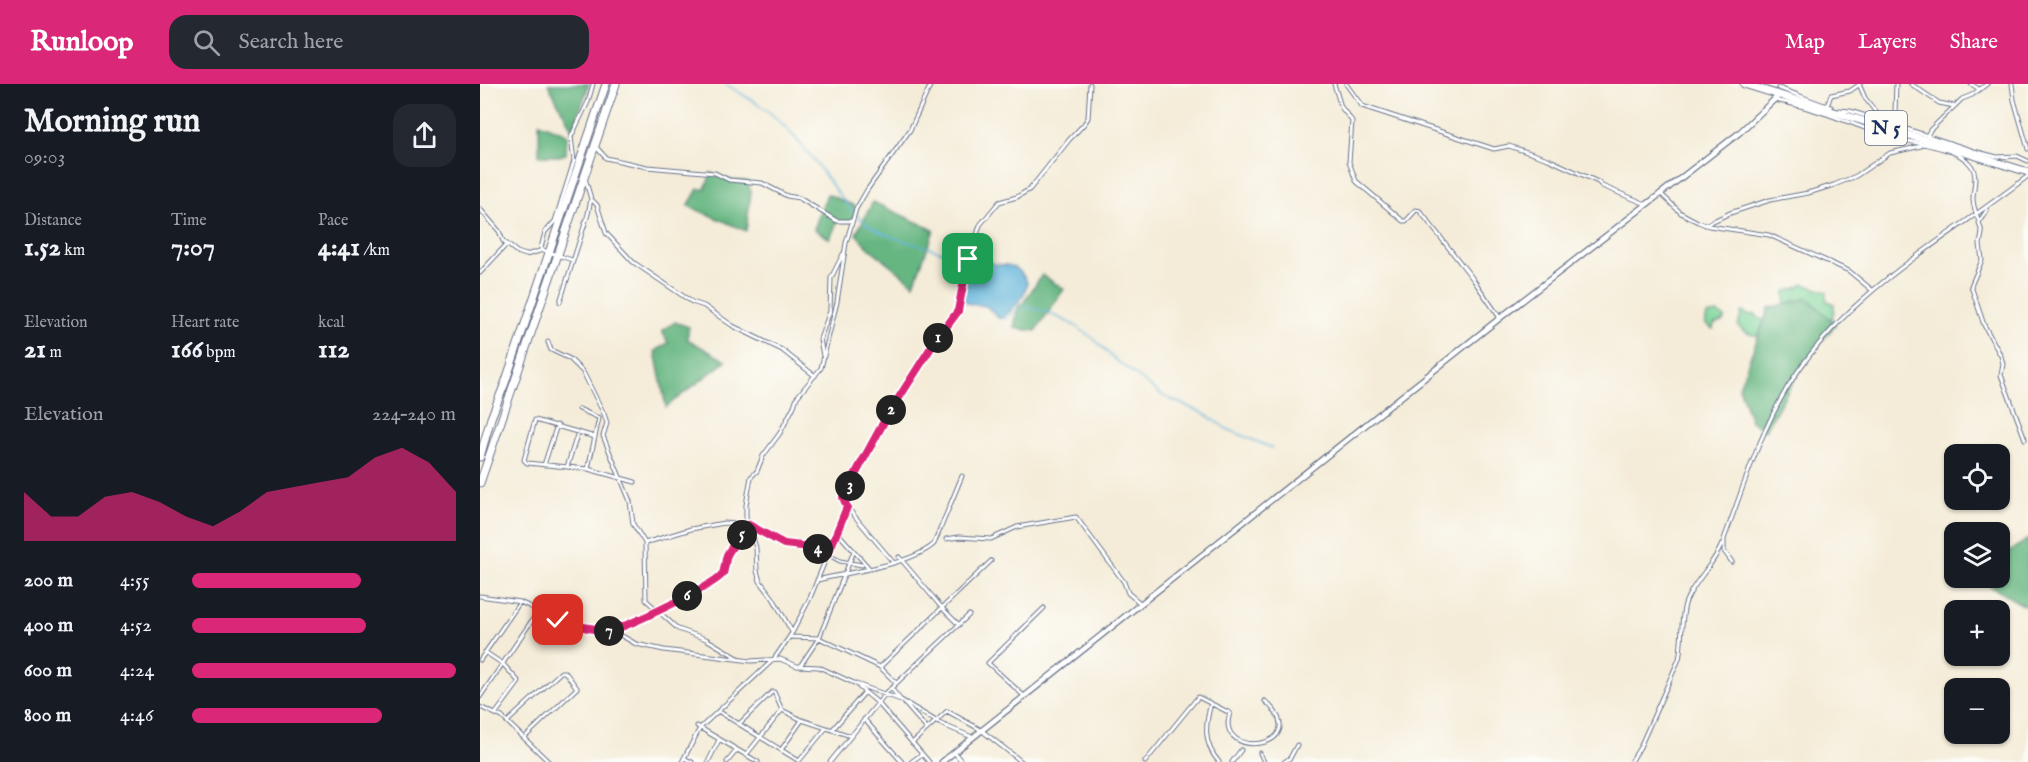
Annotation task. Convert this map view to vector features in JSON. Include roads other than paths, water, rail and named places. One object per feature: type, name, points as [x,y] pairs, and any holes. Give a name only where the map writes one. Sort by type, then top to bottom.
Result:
[{"type":"highway","points":[[480,457],[546,251],[606,84]]},
{"type":"highway","points":[[480,483],[616,84]]},
{"type":"highway","name":"N 5","points":[[1744,84],[2028,172]]},
{"type":"street","points":[[572,260],[541,248],[541,241],[545,232],[555,221],[574,160],[571,136],[588,102],[593,84]]},
{"type":"street","points":[[791,635],[773,597],[760,581],[757,571],[756,548],[746,518],[751,477],[780,433],[797,397],[821,368],[837,302],[844,252],[856,207],[910,130],[931,84]]},
{"type":"street","points":[[893,562],[847,507],[843,497],[886,418],[932,346],[958,311],[966,270],[980,225],[999,201],[1017,197],[1030,189],[1064,145],[1084,124],[1088,118],[1090,84]]},
{"type":"street","points":[[1334,84],[1341,107],[1352,121],[1349,162],[1357,183],[1404,222],[1413,212],[1420,211],[1500,318]]},
{"type":"street","points":[[1346,84],[1362,106],[1494,149],[1509,146],[1548,159],[1602,186],[1646,204]]},
{"type":"street","points":[[942,762],[1500,318],[1739,133],[1777,94],[1781,84]]},
{"type":"street","points":[[1882,121],[1865,98],[1860,84],[1850,91],[1832,95],[1826,108],[1890,123],[1993,156],[2017,156],[2028,161]]},
{"type":"street","points":[[1890,123],[1895,112],[1896,84]]},
{"type":"street","points":[[1911,84],[1939,103],[1954,106]]},
{"type":"street","points":[[1971,84],[1979,89]]},
{"type":"street","points":[[1928,136],[1930,130],[1935,128],[1954,106],[1987,84]]},
{"type":"street","points":[[2012,84],[2028,149]]},
{"type":"street","points":[[1777,94],[1886,136],[1963,157],[1969,163],[1975,177],[1973,200],[1982,233],[1980,244],[1982,260],[1971,286],[1984,325],[2001,356],[2003,364],[2000,372],[2025,439]]},
{"type":"street","points":[[595,146],[606,158],[647,167],[715,173],[729,180],[762,183],[787,196],[799,198],[837,221],[852,221]]},
{"type":"street","points":[[1705,225],[1730,213],[1770,200],[1808,193],[1834,185],[1856,176],[1890,153],[1926,146]]},
{"type":"street","points":[[1631,762],[1640,747],[1679,659],[1685,601],[1713,561],[1724,539],[1765,430],[1787,388],[1821,340],[1872,290],[2028,176]]},
{"type":"street","points":[[584,177],[591,199],[597,205],[606,233],[633,262],[692,302],[704,306],[733,326],[782,350],[815,376]]},
{"type":"street","points":[[1660,193],[1681,213],[1705,225],[1769,235],[1849,271],[1872,290]]},
{"type":"street","points":[[560,302],[591,199]]},
{"type":"street","points":[[1979,222],[1989,206]]},
{"type":"street","points":[[480,209],[507,244],[518,252],[526,255],[546,251]]},
{"type":"street","points":[[480,273],[507,244]]},
{"type":"street","points":[[823,360],[820,339],[830,311],[831,278],[844,252]]},
{"type":"street","points":[[548,342],[551,350],[570,359],[583,372],[604,414],[607,423],[603,436],[630,501],[633,524],[645,543],[646,600],[678,629],[713,642],[740,659]]},
{"type":"street","points":[[579,409],[599,418],[588,469]]},
{"type":"street","points":[[595,437],[538,420],[533,423],[524,459],[527,463],[588,469],[635,482]]},
{"type":"street","points":[[544,465],[557,425]]},
{"type":"street","points":[[567,467],[578,432]]},
{"type":"street","points":[[817,580],[893,562],[926,550],[934,544],[962,476]]},
{"type":"street","points":[[692,762],[683,760],[699,727],[774,659],[791,635],[847,507]]},
{"type":"street","points":[[946,539],[959,537],[991,539],[1017,527],[1076,517],[1124,582],[1128,593],[1140,603]]},
{"type":"street","points":[[645,543],[724,522],[749,525],[784,544],[810,547],[837,560],[862,565]]},
{"type":"street","points":[[610,631],[659,612],[716,580],[723,573],[724,562],[730,551],[749,525]]},
{"type":"street","points":[[837,532],[868,568]]},
{"type":"street","points":[[1724,539],[1724,551],[1732,562]]},
{"type":"street","points":[[800,666],[819,638],[854,551]]},
{"type":"street","points":[[901,558],[959,625]]},
{"type":"street","points":[[880,667],[992,561]]},
{"type":"street","points":[[480,596],[520,602],[573,626],[610,631],[624,635],[636,644],[751,661],[774,659],[800,666],[819,667],[856,684],[902,700],[936,721],[972,737]]},
{"type":"street","points":[[480,660],[520,602]]},
{"type":"street","points":[[1024,696],[988,663],[1044,608]]},
{"type":"street","points":[[480,697],[539,610]]},
{"type":"street","points":[[830,762],[886,693],[969,615]]},
{"type":"street","points":[[791,635],[819,638],[880,667],[897,683]]},
{"type":"street","points":[[485,652],[503,664],[519,682],[496,713]]},
{"type":"street","points":[[507,722],[561,672],[565,672],[577,688],[524,738]]},
{"type":"street","points":[[856,684],[878,703],[929,762]]},
{"type":"street","points":[[891,688],[927,729]]},
{"type":"street","points":[[739,724],[771,692],[776,694],[782,710],[802,720],[851,736]]},
{"type":"street","points":[[832,730],[865,692]]},
{"type":"street","points":[[1144,762],[1198,697],[1230,713],[1228,728],[1232,742]]},
{"type":"street","points":[[1265,701],[1273,708],[1279,719],[1279,735],[1271,746]]},
{"type":"street","points":[[1210,704],[1206,721],[1207,739],[1209,748],[1219,762]]},
{"type":"street","points":[[480,707],[496,713],[549,762]]},
{"type":"street","points":[[746,755],[782,710]]},
{"type":"street","points":[[718,711],[798,761],[826,728]]},
{"type":"street","points":[[912,743],[947,711],[981,730],[1022,762]]},
{"type":"street","points":[[864,719],[902,762]]},
{"type":"street","points":[[781,750],[802,720]]},
{"type":"street","points":[[699,727],[758,762]]},
{"type":"street","points":[[708,762],[720,740]]},
{"type":"street","points":[[1284,762],[1290,758],[1297,745]]},
{"type":"street","points":[[726,762],[737,750]]},
{"type":"street","points":[[1233,762],[1240,750]]},
{"type":"street","points":[[1250,753],[1265,751]]},
{"type":"street","points":[[954,752],[962,762]]},
{"type":"street","points":[[1260,753],[1264,762]]},
{"type":"street","points":[[911,762],[922,754]]},
{"type":"water","points":[[979,239],[983,239],[985,253],[993,264],[1017,269],[1027,282],[1018,303],[1000,319],[986,306],[966,303],[963,299],[970,261]]},
{"type":"waterway","points":[[726,84],[761,106],[784,126],[863,221],[885,234],[945,253],[967,265]]},
{"type":"waterway","points":[[1001,317],[1006,319],[1024,306],[1047,312],[1074,325],[1163,396],[1203,413],[1227,429],[1272,448]]}]
